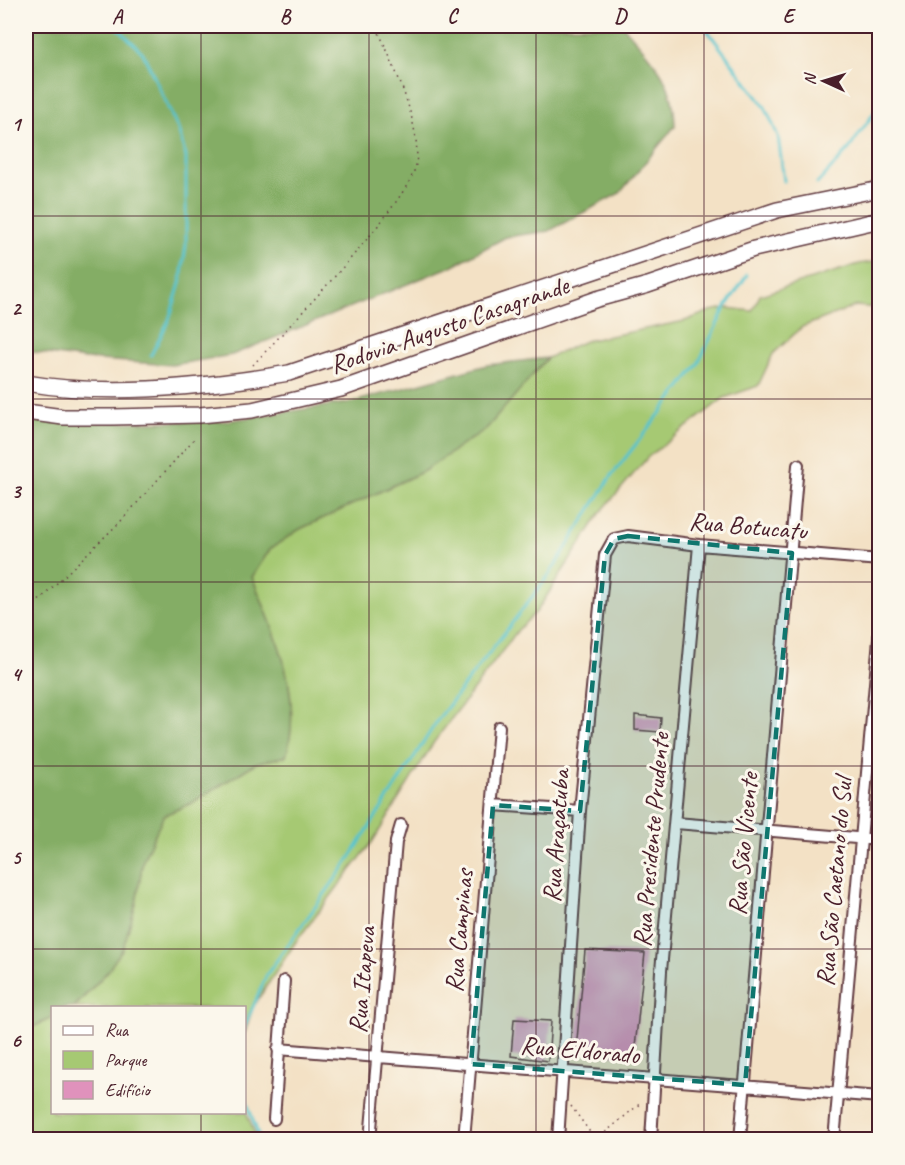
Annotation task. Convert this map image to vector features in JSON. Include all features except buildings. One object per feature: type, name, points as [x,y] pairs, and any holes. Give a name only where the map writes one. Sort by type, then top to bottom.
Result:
[{"type":"main road","points":[[26,383],[111,389],[239,381],[289,373],[777,210],[879,189]]},
{"type":"main road","name":"Rodovia Augusto Casagrande","points":[[26,412],[63,417],[112,417],[200,415],[252,410],[341,389],[597,299],[648,285],[754,249],[879,220]]},
{"type":"street","name":"Rua São Vicente","points":[[740,1140],[798,465]]},
{"type":"street","name":"Rua Botucatu","points":[[614,539],[628,536],[699,545],[879,560]]},
{"type":"street","name":"Rua Araçatuba","points":[[558,1140],[580,811],[605,555],[614,539]]},
{"type":"street","name":"Rua Presidente Prudente","points":[[651,1140],[661,971],[699,545]]},
{"type":"street","name":"Rua São Caetano do Sul","points":[[834,1140],[879,628]]},
{"type":"street","name":"Rua Campinas","points":[[464,1140],[499,727]]},
{"type":"street","points":[[493,805],[580,811]]},
{"type":"street","points":[[676,823],[879,840]]},
{"type":"street","name":"Rua Itapeva","points":[[370,1140],[396,843],[401,825]]},
{"type":"street","points":[[274,1119],[284,981]]},
{"type":"street","name":"Rua El'dorado","points":[[278,1049],[879,1097]]},
{"type":"path","points":[[239,381],[408,187],[416,166],[416,146],[409,110],[376,26]]},
{"type":"path","points":[[26,613],[121,521],[194,439]]},
{"type":"path","points":[[562,1093],[596,1140],[655,1093]]},
{"type":"highlighted area","points":[[628,536],[792,553],[745,1085],[471,1064],[493,805],[580,811],[605,555],[614,539]]},
{"type":"green space","points":[[26,26],[623,26],[660,70],[671,95],[675,126],[620,193],[549,231],[506,237],[452,266],[232,355],[172,365],[85,359],[26,351]]},
{"type":"green space","points":[[879,261],[879,308],[856,306],[802,327],[773,354],[758,386],[724,398],[648,457],[601,512],[537,611],[518,630],[434,742],[373,841],[295,943],[253,1007],[246,1030],[246,1006],[76,1006],[108,971],[136,904],[143,860],[164,815],[192,803],[256,763],[286,756],[291,733],[292,710],[289,687],[278,642],[252,577],[270,549],[300,529],[424,471],[487,428],[547,358],[585,341],[685,321],[710,311],[727,308],[752,311],[760,295],[859,264]]},
{"type":"green space","points":[[547,358],[487,428],[424,471],[300,529],[270,549],[252,577],[278,642],[289,687],[292,710],[291,733],[286,756],[256,763],[192,803],[164,815],[143,860],[136,904],[123,948],[108,971],[75,1006],[51,1006],[51,1018],[26,1030],[26,417],[73,423],[226,421],[353,402],[487,365]]},
{"type":"green space","points":[[51,1018],[51,1114],[246,1114],[246,1112],[257,1139],[26,1139],[26,1030]]},
{"type":"waterway","points":[[116,26],[143,53],[178,129],[186,157],[186,245],[181,280],[169,320],[151,355]]},
{"type":"waterway","points":[[704,26],[765,107],[778,136],[784,181]]},
{"type":"waterway","points":[[817,184],[849,149],[880,104]]},
{"type":"waterway","points":[[246,1023],[267,974],[346,864],[439,718],[549,575],[612,475],[697,366],[725,308],[747,275]]},
{"type":"waterway","points":[[246,1100],[260,1140]]}]
